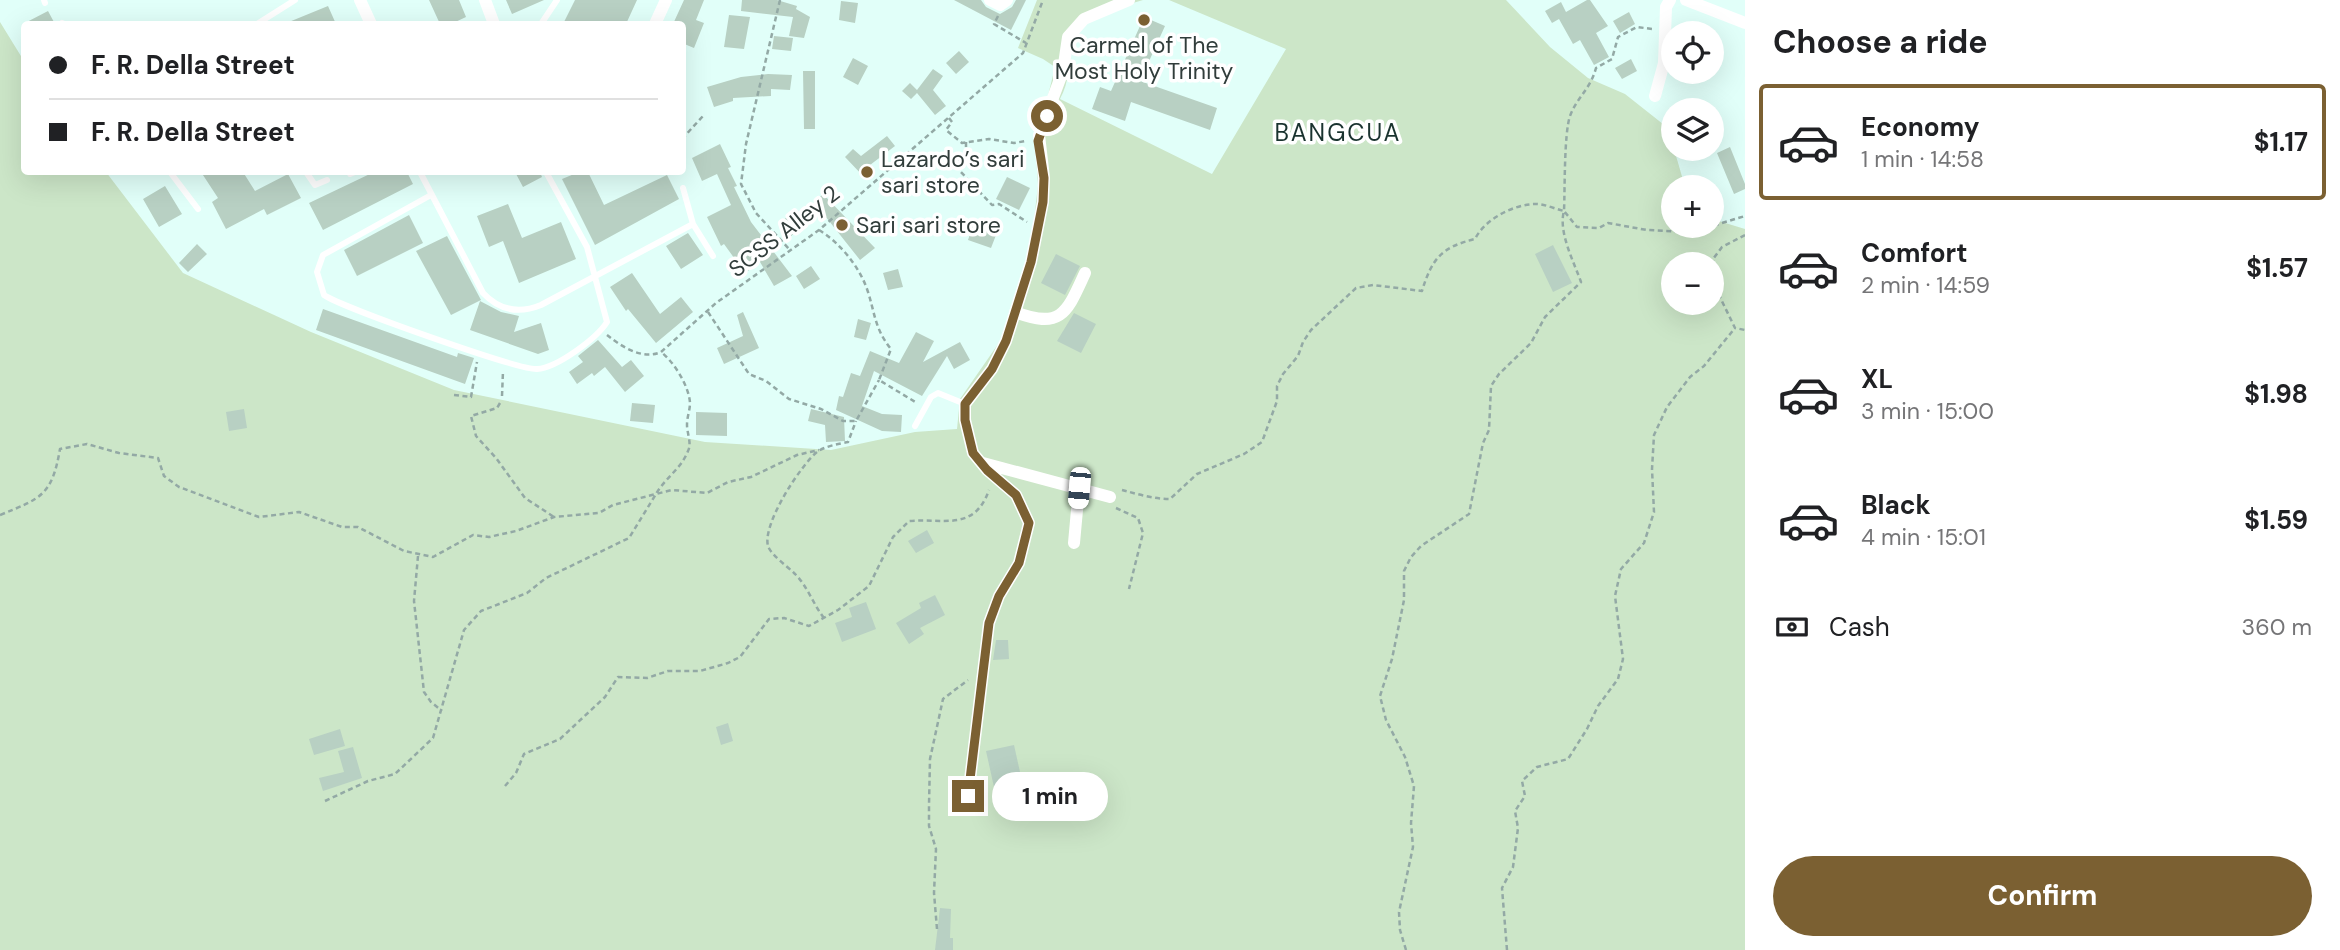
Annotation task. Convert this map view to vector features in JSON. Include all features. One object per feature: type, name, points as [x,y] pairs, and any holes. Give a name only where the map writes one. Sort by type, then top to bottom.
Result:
[{"type":"street","points":[[360,0],[370,21]]},
{"type":"street","points":[[485,0],[493,21]]},
{"type":"street","points":[[656,21],[666,0]]},
{"type":"street","points":[[990,0],[1000,5],[1007,0]]},
{"type":"street","points":[[968,796],[989,623],[999,596],[1019,563],[1029,523],[1022,502],[979,462],[969,440],[965,404],[992,369],[1016,312],[1043,202],[1044,178],[1038,141],[1063,71],[1066,44],[1073,29],[1098,11],[1129,0]]},
{"type":"street","points":[[1655,96],[1664,63],[1666,7],[1670,0]]},
{"type":"street","points":[[1686,0],[1745,23]]},
{"type":"street","points":[[1016,312],[1041,320],[1062,315],[1085,273]]},
{"type":"street","points":[[979,462],[1079,488],[1111,492]]},
{"type":"street","points":[[1074,543],[1079,488]]},
{"type":"lane","points":[[262,21],[295,0]]},
{"type":"lane","points":[[543,21],[557,0]]},
{"type":"lane","points":[[172,175],[198,209]]},
{"type":"lane","points":[[308,175],[315,184],[327,180]]},
{"type":"lane","points":[[421,175],[483,293],[498,305],[509,309],[530,310],[597,278],[694,224]]},
{"type":"lane","points":[[431,195],[323,256],[318,263],[318,280],[324,295],[506,361],[528,368],[547,367],[601,331],[607,322],[587,247],[548,175]]},
{"type":"lane","points":[[683,188],[694,224],[713,256]]},
{"type":"lane","points":[[915,426],[924,407],[938,393],[965,404]]},
{"type":"path","points":[[780,0],[746,144],[741,184],[756,213],[790,250]]},
{"type":"path","points":[[994,24],[1026,43],[1043,0]]},
{"type":"path","points":[[1406,950],[1400,930],[1399,912],[1413,847],[1413,786],[1405,757],[1386,720],[1380,696],[1392,659],[1404,600],[1404,571],[1421,546],[1469,514],[1483,443],[1489,430],[1491,386],[1499,374],[1531,343],[1545,317],[1581,282],[1562,218],[1568,120],[1591,86],[1596,68],[1612,59],[1618,37],[1637,27]]},
{"type":"path","name":"SCSS Alley 2","points":[[661,352],[737,287],[819,230],[1023,52],[1026,43]]},
{"type":"path","points":[[686,135],[703,116]]},
{"type":"path","points":[[949,118],[952,122],[946,130],[954,139],[966,142],[989,139],[1014,143],[1038,141]]},
{"type":"path","points":[[966,142],[966,154],[958,162],[960,171],[992,205],[999,204],[1012,210],[1037,230]]},
{"type":"path","points":[[1129,589],[1143,533],[1138,517],[1109,506],[1111,492],[1170,499],[1197,474],[1244,454],[1262,442],[1277,401],[1277,386],[1283,374],[1298,356],[1311,330],[1356,288],[1373,285],[1422,291],[1426,277],[1441,251],[1454,244],[1475,239],[1478,232],[1501,213],[1536,204],[1564,211],[1577,227],[1599,228],[1608,223],[1647,230],[1706,233],[1712,226],[1745,216]]},
{"type":"path","points":[[0,515],[31,502],[52,485],[60,449],[87,444],[119,453],[158,458],[164,476],[179,487],[259,517],[299,512],[342,527],[358,527],[418,556],[433,557],[473,535],[489,537],[555,517],[599,513],[613,506],[672,490],[707,493],[728,482],[751,477],[797,454],[848,442],[856,421],[879,380],[891,349],[876,328],[866,288],[833,239],[819,230]]},
{"type":"path","points":[[1735,328],[1716,289],[1713,259],[1722,247],[1745,235]]},
{"type":"path","points":[[708,312],[749,374],[766,381],[789,399],[821,409],[843,421],[856,421]]},
{"type":"path","points":[[1735,328],[1745,330]]},
{"type":"path","points":[[1507,950],[1502,888],[1513,867],[1518,828],[1515,811],[1525,796],[1522,781],[1537,767],[1568,759],[1598,706],[1618,678],[1623,659],[1615,596],[1621,569],[1644,543],[1654,512],[1654,435],[1667,407],[1690,377],[1704,366],[1735,328]]},
{"type":"path","points":[[325,801],[368,781],[395,774],[433,738],[464,630],[481,611],[527,593],[546,578],[629,538],[663,481],[679,468],[690,449],[687,424],[690,403],[686,387],[661,352],[652,356],[636,353],[601,331]]},
{"type":"path","points":[[454,395],[471,397],[480,352]]},
{"type":"path","points":[[502,396],[501,380],[506,361]]},
{"type":"path","points":[[879,380],[924,407]]},
{"type":"path","points":[[500,403],[497,408],[471,416],[476,436],[525,498],[555,517]]},
{"type":"path","points":[[819,450],[789,489],[771,523],[768,546],[797,576],[824,618]]},
{"type":"path","points":[[505,786],[516,773],[524,754],[559,739],[605,697],[618,677],[647,678],[668,671],[700,671],[740,657],[769,619],[784,618],[809,626],[869,586],[893,537],[909,521],[940,523],[971,517],[983,505],[989,488],[1004,483]]},
{"type":"path","points":[[418,556],[414,601],[424,692],[430,702],[442,711]]},
{"type":"path","points":[[937,929],[934,893],[936,849],[929,826],[930,759],[943,699],[962,682],[981,675]]},
{"type":"green space","points":[[1037,0],[1143,0],[1101,15],[1083,27],[1073,46],[1060,99],[1212,174],[1286,49],[1169,0],[1506,0],[1550,47],[1588,78],[1625,94],[1661,122],[1661,161],[1678,161],[1682,175],[1661,175],[1661,238],[1724,238],[1724,223],[1745,229],[1745,950],[0,950],[0,22],[21,56],[21,175],[108,175],[183,273],[311,332],[454,390],[705,442],[831,450],[915,432],[957,429],[960,399],[1003,337],[1026,261],[1038,185],[1036,157],[1055,67],[1018,48]]},
{"type":"building","points":[[429,0],[459,0],[466,17],[457,21],[439,21]]},
{"type":"building","points":[[506,0],[544,0],[512,14]]},
{"type":"building","points":[[575,0],[637,0],[627,21],[564,21]]},
{"type":"building","points":[[684,0],[704,0],[696,20],[704,23],[694,48],[686,45],[686,21],[674,21]]},
{"type":"building","points":[[742,0],[777,0],[797,6],[796,9],[810,17],[804,38],[789,36],[793,17],[741,11]]},
{"type":"building","points":[[954,0],[981,0],[986,7],[1000,14],[1012,7],[1016,0],[1026,0],[1011,30]]},
{"type":"building","points":[[1590,0],[1608,26],[1596,33],[1609,57],[1594,65],[1580,40],[1573,44],[1559,19],[1552,23],[1545,11],[1561,2],[1566,12]]},
{"type":"building","points":[[841,1],[858,3],[855,23],[839,20]]},
{"type":"building","points":[[328,6],[335,21],[291,21]]},
{"type":"building","points":[[48,11],[53,21],[29,21]]},
{"type":"building","points":[[1629,12],[1635,24],[1620,33],[1613,21]]},
{"type":"building","points":[[729,15],[750,17],[744,49],[724,47]]},
{"type":"building","points":[[1144,17],[1165,26],[1140,81],[1217,108],[1210,130],[1131,102],[1125,121],[1092,109],[1100,87],[1111,91]]},
{"type":"building","points":[[774,36],[793,38],[791,51],[772,49]]},
{"type":"building","points":[[959,51],[969,62],[956,74],[946,63]]},
{"type":"building","points":[[853,58],[868,66],[858,85],[843,77]]},
{"type":"building","points":[[1631,59],[1637,71],[1622,79],[1615,68]]},
{"type":"building","points":[[933,69],[943,76],[933,90],[946,106],[935,115],[917,93],[911,99],[902,91],[910,83],[917,90]]},
{"type":"building","points":[[803,71],[815,71],[815,129],[804,129]]},
{"type":"building","points":[[792,75],[790,90],[771,89],[771,96],[733,98],[733,101],[714,107],[707,87],[741,77]]},
{"type":"building","points":[[887,136],[895,146],[870,165],[872,168],[864,177],[845,157],[853,149],[861,156]]},
{"type":"building","points":[[720,144],[731,167],[728,168],[737,186],[734,187],[751,222],[792,276],[774,286],[760,262],[745,273],[724,244],[721,246],[707,217],[731,205],[717,174],[702,181],[692,158]]},
{"type":"building","points":[[1730,147],[1745,184],[1745,189],[1734,194],[1720,161],[1724,161],[1724,150]]},
{"type":"building","points":[[203,175],[245,175],[255,191],[289,175],[301,198],[267,215],[264,209],[226,229],[212,202],[218,198]]},
{"type":"building","points":[[368,175],[408,175],[413,184],[323,230],[309,203]]},
{"type":"building","points":[[517,175],[541,175],[542,177],[523,187]]},
{"type":"building","points":[[572,175],[589,175],[604,205],[667,175],[679,199],[595,245],[562,179]]},
{"type":"building","points":[[1007,177],[1030,188],[1019,210],[996,199]]},
{"type":"building","points":[[165,186],[182,214],[159,227],[143,199]]},
{"type":"building","points":[[823,194],[875,248],[860,260],[814,202]]},
{"type":"building","points":[[508,204],[522,238],[561,222],[576,259],[519,283],[503,241],[489,247],[477,216]]},
{"type":"building","points":[[795,210],[806,223],[790,237],[779,224]]},
{"type":"building","points":[[409,215],[423,243],[357,276],[344,250]]},
{"type":"building","points":[[974,222],[998,230],[991,248],[968,240]]},
{"type":"building","points":[[688,233],[703,255],[681,269],[666,246]]},
{"type":"building","points":[[447,236],[481,300],[451,315],[416,251]]},
{"type":"building","points":[[197,244],[207,254],[188,272],[179,263]]},
{"type":"building","points":[[1553,245],[1572,283],[1553,292],[1535,254]]},
{"type":"building","points":[[1056,254],[1080,266],[1065,295],[1041,283]]},
{"type":"building","points":[[811,266],[820,279],[804,289],[796,276]]},
{"type":"building","points":[[898,269],[903,287],[888,290],[883,273]]},
{"type":"building","points":[[632,273],[660,314],[681,297],[693,312],[656,343],[628,309],[626,311],[610,287]]},
{"type":"building","points":[[480,301],[501,312],[519,316],[514,332],[541,323],[549,350],[538,354],[470,330]]},
{"type":"building","points":[[323,309],[457,357],[458,353],[474,358],[465,384],[316,330]]},
{"type":"building","points":[[743,312],[759,348],[724,364],[717,348],[743,336],[737,315]]},
{"type":"building","points":[[1074,313],[1096,324],[1081,353],[1057,341]]},
{"type":"building","points":[[858,319],[871,323],[866,340],[854,337]]},
{"type":"building","points":[[916,332],[934,341],[923,362],[960,342],[970,360],[954,369],[947,356],[922,396],[874,371],[862,406],[882,414],[902,415],[901,432],[882,431],[836,410],[839,396],[843,397],[851,373],[860,376],[870,351],[899,363]]},
{"type":"building","points":[[598,340],[622,367],[631,360],[644,376],[625,392],[605,367],[577,384],[569,372],[583,362],[578,356]]},
{"type":"building","points":[[632,403],[655,405],[653,423],[630,421]]},
{"type":"building","points":[[244,409],[247,428],[229,431],[226,412]]},
{"type":"building","points":[[811,409],[844,417],[845,441],[826,442],[825,425],[808,421]]},
{"type":"building","points":[[696,412],[727,413],[727,436],[696,435]]},
{"type":"building","points":[[927,530],[934,543],[916,553],[908,541]]},
{"type":"building","points":[[935,595],[945,615],[920,628],[924,634],[909,644],[896,623],[921,608],[919,603]]},
{"type":"building","points":[[866,602],[876,629],[842,642],[835,623],[852,617],[849,608]]},
{"type":"building","points":[[996,640],[1008,640],[1009,659],[993,660]]},
{"type":"building","points":[[728,723],[733,741],[721,745],[716,727]]},
{"type":"building","points":[[340,729],[345,746],[314,755],[309,739]]},
{"type":"building","points":[[1014,745],[1024,790],[996,796],[986,751]]},
{"type":"building","points":[[353,747],[362,778],[323,791],[319,778],[344,772],[338,751]]},
{"type":"building","points":[[940,908],[951,909],[950,938],[953,938],[953,950],[935,950]]},
{"type":"place","name":"Carmel of The Most Holy Trinity","points":[[1144,20]]},
{"type":"place","name":"Lazardo’s sari sari store","points":[[867,172]]},
{"type":"place","name":"Sari sari store","points":[[842,225]]},
{"type":"district","name":"BANGCUA","points":[[1338,133]]},
{"type":"route","points":[[968,796],[989,623],[999,596],[1025,549],[1029,523],[1022,502],[979,462],[973,453],[965,420],[965,404],[992,369],[1006,341],[1031,262],[1043,202],[1044,178],[1038,141],[1047,116]]}]
